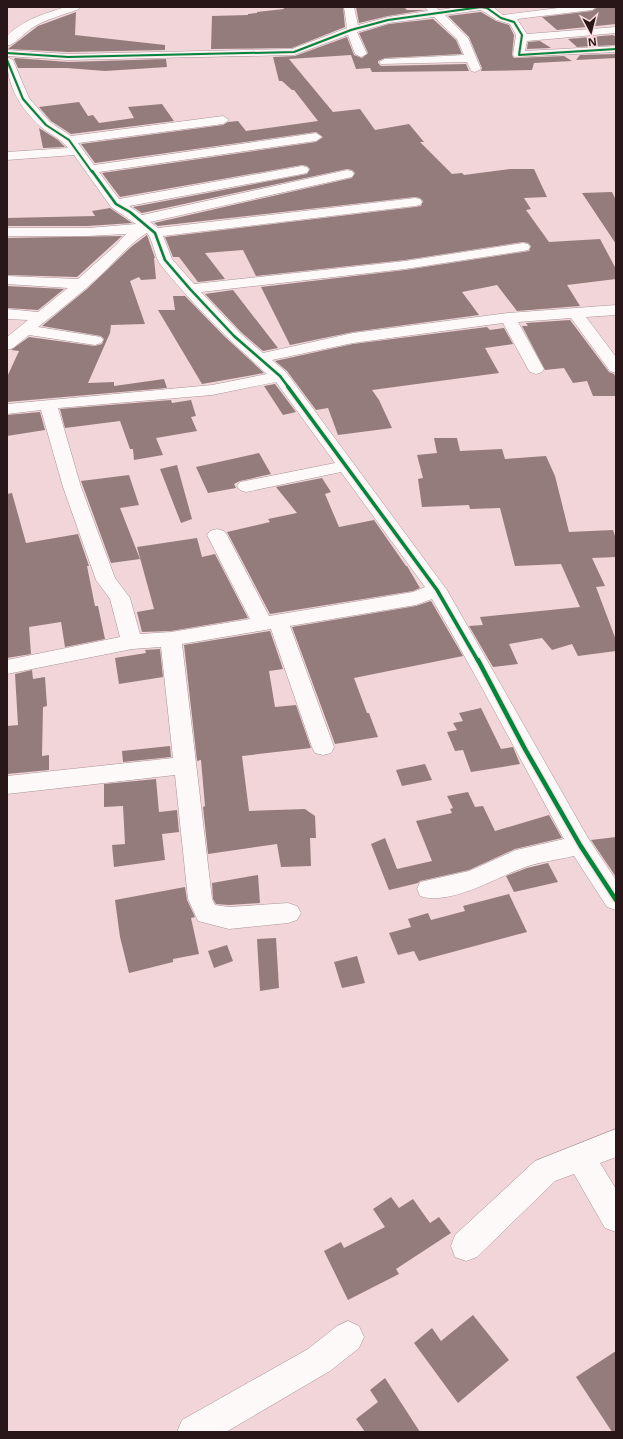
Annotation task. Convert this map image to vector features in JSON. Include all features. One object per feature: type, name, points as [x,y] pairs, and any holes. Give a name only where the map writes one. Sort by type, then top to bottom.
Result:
[{"type":"street","points":[[7,43],[19,30],[44,18],[76,7]]},
{"type":"street","points":[[349,7],[353,26],[351,30],[361,54]]},
{"type":"street","points":[[7,53],[68,57],[286,53],[294,52],[351,30],[388,20],[432,10],[481,7],[487,8],[501,18],[514,22],[522,35],[519,55],[616,49]]},
{"type":"street","points":[[501,18],[592,7]]},
{"type":"street","points":[[385,62],[473,64],[462,38],[432,10]]},
{"type":"street","points":[[7,24],[19,30]]},
{"type":"street","points":[[522,38],[616,30]]},
{"type":"street","points":[[7,60],[22,99],[46,124],[74,145],[116,204],[147,227],[165,260],[190,289],[234,336],[280,376],[347,466],[437,590],[488,678],[525,749],[580,845],[612,888]]},
{"type":"street","points":[[7,156],[223,120]]},
{"type":"street","points":[[91,169],[316,137]]},
{"type":"street","points":[[116,204],[302,170]]},
{"type":"street","points":[[7,345],[82,284],[121,248],[132,235],[147,227],[251,195],[297,187],[347,174]]},
{"type":"street","points":[[7,232],[88,232],[415,202]]},
{"type":"street","points":[[190,289],[405,265],[523,247]]},
{"type":"street","points":[[7,280],[82,284]]},
{"type":"street","points":[[260,358],[353,338],[508,318],[616,310]]},
{"type":"street","points":[[575,312],[616,368]]},
{"type":"street","points":[[7,314],[42,317]]},
{"type":"street","points":[[508,318],[536,369]]},
{"type":"street","points":[[24,330],[95,340]]},
{"type":"street","points":[[7,409],[212,390],[280,376]]},
{"type":"street","points":[[48,404],[72,487],[106,580],[120,598],[132,642]]},
{"type":"street","points":[[246,486],[347,466]]},
{"type":"street","points":[[217,535],[271,622],[323,748]]},
{"type":"street","points":[[7,667],[132,642],[171,639],[416,598],[437,590]]},
{"type":"street","points":[[171,639],[200,899],[207,914],[229,918],[288,913]]},
{"type":"street","points":[[7,785],[185,765]]},
{"type":"street","points":[[429,889],[473,880],[516,860],[580,845]]},
{"type":"street","points":[[466,1246],[545,1171],[580,1156],[616,1144]]},
{"type":"street","points":[[580,1156],[616,1217]]},
{"type":"street","points":[[194,1432],[320,1360],[348,1337]]},
{"type":"building","points":[[283,7],[343,7],[345,27],[292,48],[211,49],[212,16],[248,15],[257,12],[284,9]]},
{"type":"building","points":[[356,7],[404,7],[407,10],[425,10],[388,16],[359,23]]},
{"type":"building","points":[[598,7],[616,7],[616,24],[557,30],[542,17],[592,11]]},
{"type":"building","points":[[76,12],[75,35],[165,45],[165,50],[68,52],[8,49],[38,26]]},
{"type":"building","points":[[481,12],[496,21],[509,25],[514,35],[512,55],[514,58],[564,56],[572,61],[534,63],[532,70],[481,71],[482,68],[469,37],[448,16]]},
{"type":"building","points":[[433,19],[456,40],[462,54],[385,58],[378,61],[378,63],[381,66],[466,64],[469,71],[372,72],[370,68],[356,69],[351,55],[289,59],[333,112],[360,109],[375,130],[409,124],[424,142],[420,142],[452,174],[462,173],[464,175],[510,169],[534,169],[547,197],[524,198],[531,209],[526,210],[549,242],[600,239],[616,269],[616,279],[567,285],[580,306],[517,311],[497,285],[462,292],[479,315],[353,332],[290,345],[261,287],[405,270],[529,251],[531,246],[528,243],[523,242],[405,260],[256,276],[243,250],[205,253],[225,279],[198,282],[179,257],[173,257],[165,237],[415,207],[421,206],[423,201],[420,198],[415,197],[158,226],[154,223],[352,178],[355,173],[352,170],[347,169],[142,213],[133,207],[307,174],[310,169],[307,166],[302,165],[120,197],[102,173],[316,142],[323,137],[316,132],[95,163],[81,144],[223,125],[228,122],[238,121],[246,131],[318,121],[294,90],[282,81],[279,81],[273,57],[295,56],[347,37],[354,55],[362,58],[368,53],[359,33],[389,24]]},
{"type":"building","points":[[613,35],[616,37],[616,45],[577,47],[568,39]]},
{"type":"building","points":[[540,41],[551,48],[527,49],[528,42]]},
{"type":"building","points":[[616,54],[616,58],[576,60],[580,55]]},
{"type":"building","points":[[14,59],[68,62],[166,59],[167,67],[105,71],[67,68],[18,68]]},
{"type":"building","points":[[79,102],[88,116],[93,115],[99,123],[134,118],[128,107],[162,104],[174,121],[71,134],[51,121],[39,107]]},
{"type":"building","points":[[39,128],[58,140],[65,147],[43,148]]},
{"type":"building","points":[[612,192],[616,200],[616,244],[582,193]]},
{"type":"building","points":[[110,208],[132,223],[88,226],[7,226],[7,218],[95,216],[92,211]]},
{"type":"building","points":[[147,235],[155,258],[156,279],[141,280],[139,277],[130,281],[145,324],[111,325],[110,333],[88,383],[114,382],[114,386],[164,379],[167,388],[7,402],[7,377],[19,351],[11,350],[29,337],[95,346],[102,344],[104,339],[101,336],[42,326],[87,289],[131,247]]},
{"type":"building","points":[[122,236],[77,277],[7,275],[7,238]]},
{"type":"building","points":[[7,286],[64,289],[38,310],[7,308]]},
{"type":"building","points":[[233,290],[278,348],[263,351],[241,332],[205,294]]},
{"type":"building","points":[[173,296],[185,296],[224,336],[264,373],[202,384],[158,310],[175,310]]},
{"type":"building","points":[[570,320],[609,372],[614,374],[616,378],[616,396],[593,396],[587,381],[573,383],[564,368],[545,370],[522,326],[528,326],[526,323]]},
{"type":"building","points":[[487,327],[490,330],[504,328],[513,344],[485,348],[499,373],[372,390],[379,400],[392,428],[338,435],[328,408],[316,410],[287,371],[275,361],[353,344]]},
{"type":"building","points":[[275,384],[296,412],[283,415],[264,386]]},
{"type":"building","points":[[171,400],[172,403],[191,400],[196,416],[191,417],[197,431],[156,438],[163,455],[134,460],[133,449],[130,449],[120,421],[65,428],[60,409]]},
{"type":"building","points":[[40,412],[45,430],[7,436],[7,415]]},
{"type":"building","points":[[434,438],[457,438],[460,451],[502,449],[505,459],[546,456],[555,476],[569,532],[613,530],[616,539],[616,557],[592,558],[605,586],[596,587],[616,640],[616,651],[578,656],[572,644],[552,650],[542,638],[509,644],[518,664],[493,667],[469,626],[483,625],[480,617],[580,607],[561,564],[515,566],[500,508],[470,509],[469,505],[422,507],[418,479],[423,478],[417,455],[437,453]]},
{"type":"building","points":[[259,453],[271,474],[240,481],[234,484],[236,488],[208,493],[196,467]]},
{"type":"building","points":[[177,465],[192,519],[181,523],[160,469]]},
{"type":"building","points":[[129,475],[139,505],[120,508],[140,559],[111,563],[81,481]]},
{"type":"building","points":[[322,478],[331,492],[325,494],[339,527],[374,520],[407,566],[420,588],[413,591],[270,614],[227,532],[270,522],[268,519],[297,513],[276,487]]},
{"type":"building","points":[[12,493],[26,543],[78,534],[89,566],[87,566],[95,606],[98,606],[105,639],[65,647],[61,622],[29,627],[31,654],[7,658],[7,494]]},
{"type":"building","points":[[197,538],[202,557],[215,554],[248,618],[171,631],[142,632],[137,612],[154,609],[137,547]]},
{"type":"building","points":[[431,601],[463,656],[354,678],[378,737],[335,744],[292,627],[416,606]]},
{"type":"building","points":[[270,631],[283,669],[269,671],[275,707],[296,705],[311,748],[242,756],[249,811],[305,809],[315,816],[316,838],[310,838],[311,866],[281,867],[277,844],[208,854],[203,807],[205,806],[201,760],[197,761],[184,645]]},
{"type":"building","points":[[160,649],[163,677],[119,684],[115,658],[146,653],[145,650]]},
{"type":"building","points":[[32,670],[33,679],[45,677],[47,706],[43,707],[42,756],[49,755],[49,770],[7,774],[7,726],[18,725],[15,674]]},
{"type":"building","points":[[481,708],[501,749],[513,747],[520,764],[471,772],[463,750],[455,751],[447,732],[457,730],[453,723],[463,721],[459,713]]},
{"type":"building","points":[[170,746],[171,757],[123,762],[122,751]]},
{"type":"building","points":[[425,764],[432,780],[402,786],[396,770]]},
{"type":"building","points":[[156,779],[159,812],[177,810],[179,832],[162,834],[165,860],[114,867],[112,845],[125,844],[123,806],[104,807],[104,784]]},
{"type":"building","points":[[468,792],[475,807],[483,806],[495,831],[549,815],[562,838],[515,849],[469,870],[420,881],[418,883],[389,890],[371,844],[385,838],[397,869],[432,861],[416,821],[452,813],[450,809],[453,808],[447,796]]},
{"type":"building","points":[[616,837],[616,877],[591,840]]},
{"type":"building","points":[[548,863],[558,882],[514,892],[506,876],[527,868]]},
{"type":"building","points":[[258,875],[260,903],[229,905],[216,904],[213,899],[212,883]]},
{"type":"building","points":[[185,887],[187,900],[195,917],[191,918],[199,954],[173,959],[173,962],[129,973],[120,937],[115,900]]},
{"type":"building","points":[[509,894],[527,932],[419,961],[414,951],[398,955],[389,933],[411,927],[408,919],[428,913],[431,920],[465,911],[463,906]]},
{"type":"building","points":[[276,938],[279,988],[260,991],[257,939]]},
{"type":"building","points":[[227,945],[233,961],[214,968],[208,951]]},
{"type":"building","points":[[357,956],[365,983],[342,988],[334,962]]},
{"type":"building","points":[[391,1197],[399,1208],[413,1199],[430,1223],[439,1217],[451,1233],[396,1269],[399,1274],[348,1300],[324,1251],[341,1242],[344,1248],[385,1227],[373,1209]]},
{"type":"building","points":[[473,1315],[509,1360],[458,1403],[414,1343],[432,1328],[441,1341]]},
{"type":"building","points":[[616,1351],[616,1432],[612,1432],[576,1377]]},
{"type":"building","points":[[385,1378],[420,1432],[365,1432],[356,1419],[378,1402],[370,1390]]},
{"type":"cycle path","points":[[7,53],[68,57],[294,52],[351,30],[388,20],[481,7],[487,8],[501,18],[514,22],[522,35],[519,55],[616,49]]},
{"type":"cycle path","points":[[7,60],[23,99],[46,125],[69,140],[116,204],[130,212],[155,233],[165,260],[190,289],[234,336],[280,376],[437,590],[488,678],[525,749],[580,845],[616,900]]}]
